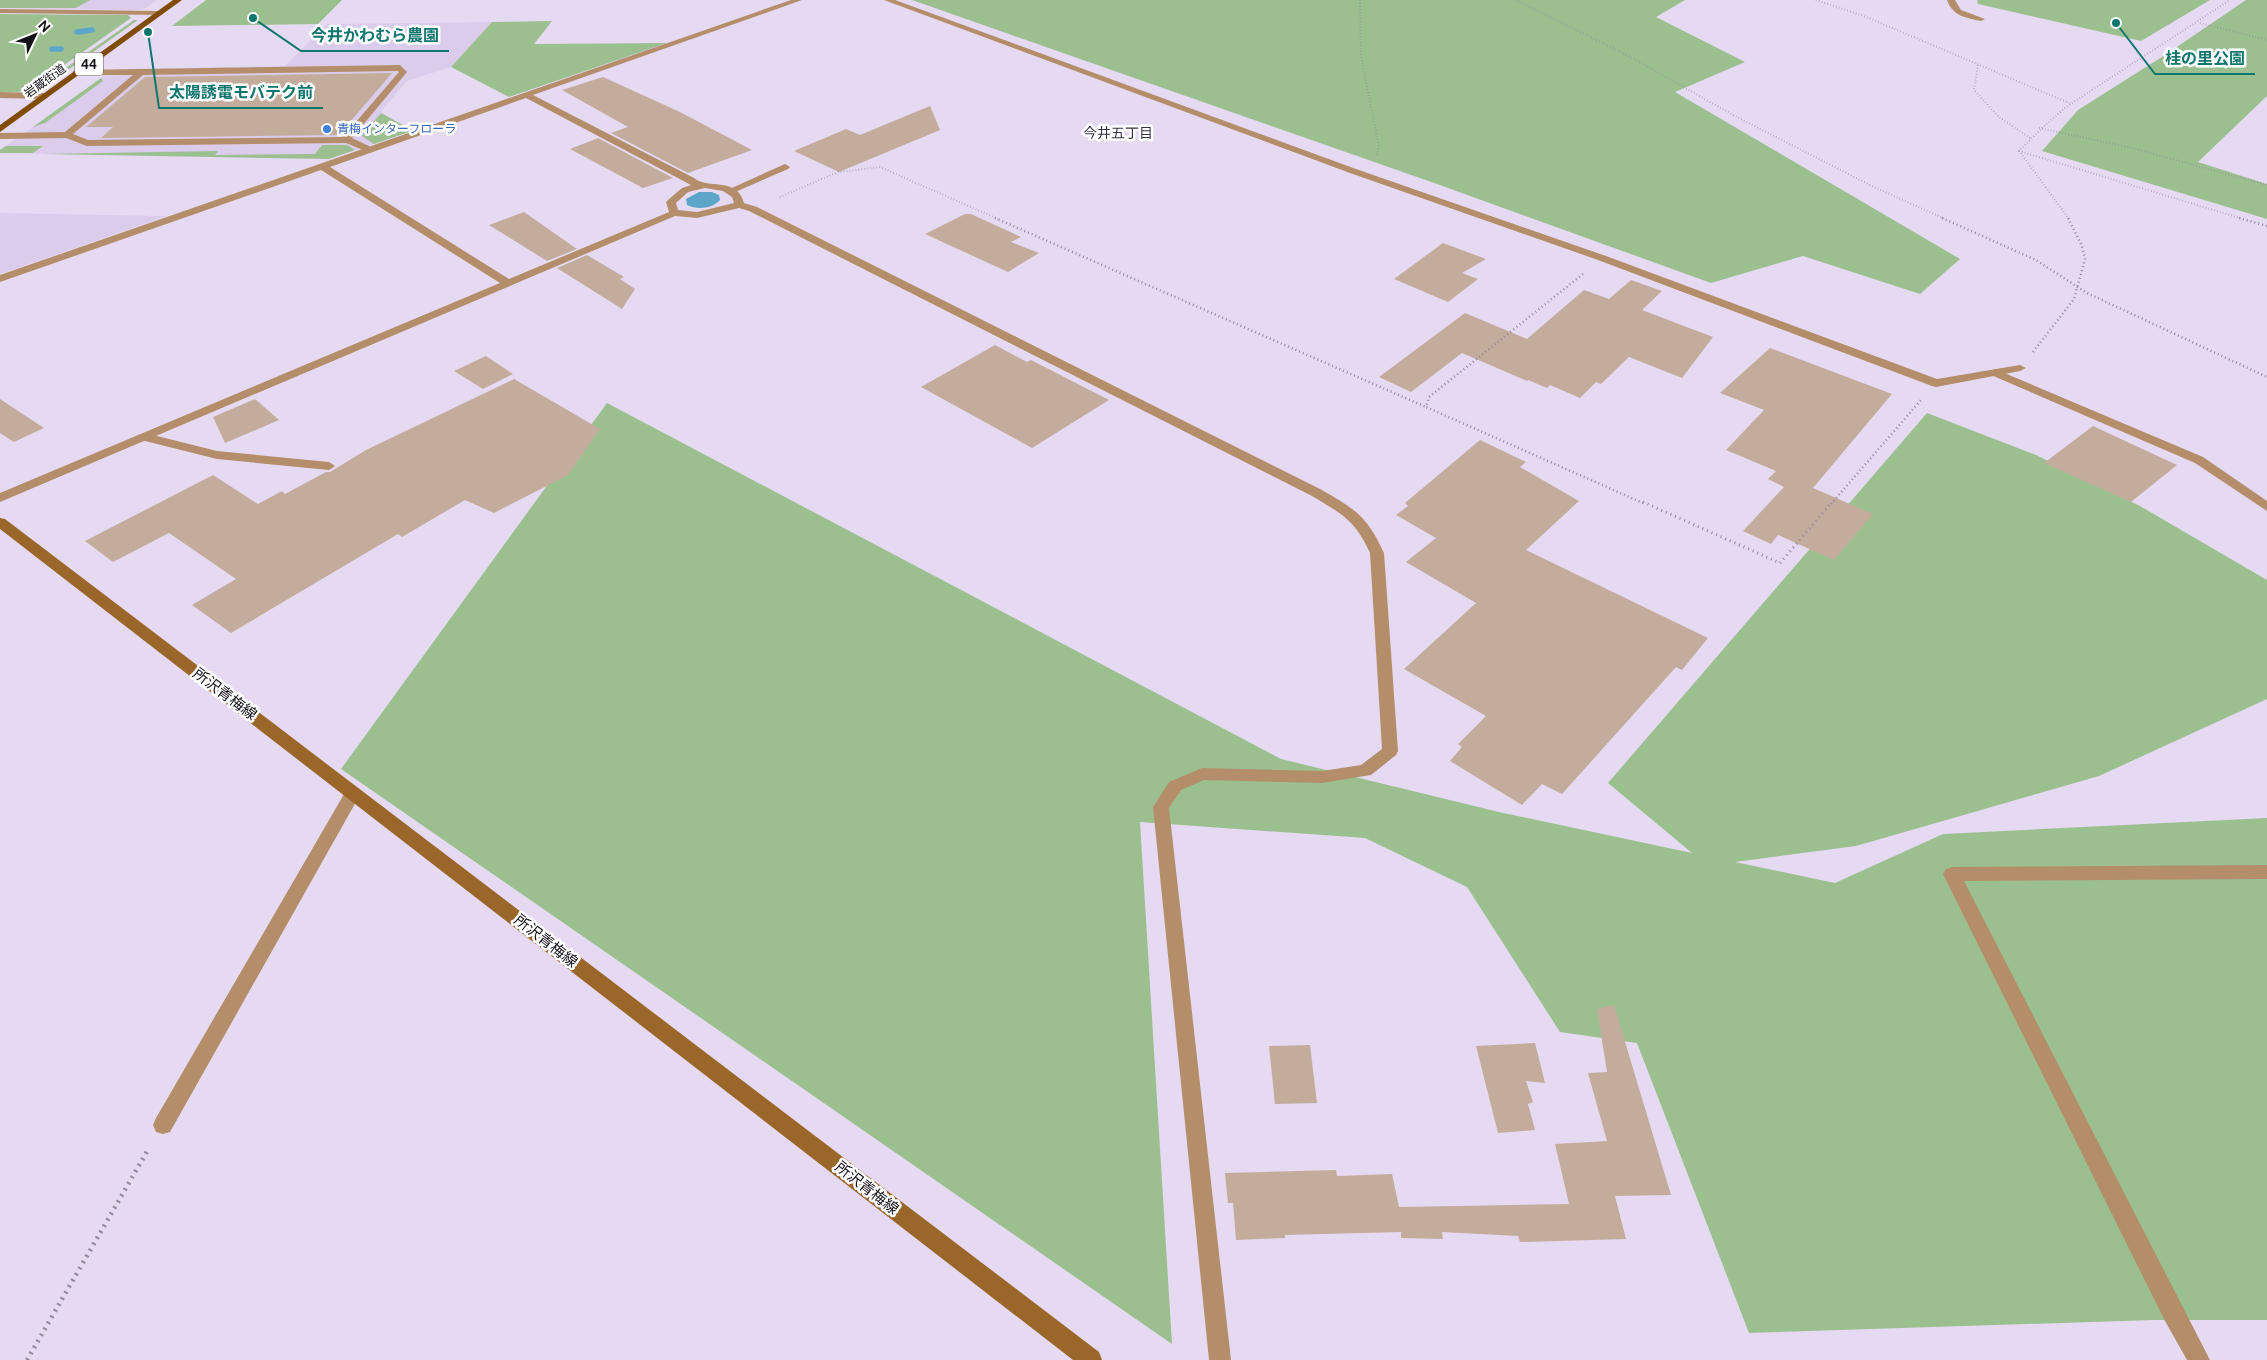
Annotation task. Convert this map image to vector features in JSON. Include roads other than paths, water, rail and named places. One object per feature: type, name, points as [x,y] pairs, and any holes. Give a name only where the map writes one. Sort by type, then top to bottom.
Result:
[{"type":"main road","name":"岩蔵街道","points":[[0,129],[178,0]]},
{"type":"main road","name":"所沢青梅線","points":[[0,522],[1091,1360]]},
{"type":"street","points":[[0,279],[798,0]]},
{"type":"street","points":[[888,0],[1353,170],[1602,258],[1936,383],[2020,368]]},
{"type":"street","points":[[1952,0],[1952,4],[1958,12],[1981,19]]},
{"type":"street","points":[[0,11],[160,13]]},
{"type":"street","points":[[76,74],[400,68],[403,72],[346,140]]},
{"type":"street","points":[[68,136],[140,73]]},
{"type":"street","points":[[526,95],[691,180],[699,187]]},
{"type":"street","points":[[0,96],[45,96]]},
{"type":"street","points":[[0,136],[68,136],[87,143],[346,140],[354,141],[370,150]]},
{"type":"street","points":[[322,166],[508,282]]},
{"type":"street","points":[[730,191],[785,167]]},
{"type":"street","points":[[674,213],[671,202],[685,190],[704,185],[726,188],[737,196],[746,207],[1317,493],[1349,512],[1367,531],[1377,553],[1390,750],[1365,770],[1322,777],[1202,774],[1174,786],[1161,807],[1220,1360]]},
{"type":"street","points":[[0,498],[674,213],[697,215],[746,207]]},
{"type":"street","points":[[1995,373],[2198,460],[2267,507]]},
{"type":"street","points":[[145,437],[217,455],[329,466]]},
{"type":"street","points":[[163,1125],[353,793]]},
{"type":"street","points":[[2199,1360],[2168,1304],[1952,874],[2267,872]]},
{"type":"water","points":[[699,192],[712,192],[719,195],[720,200],[704,208],[695,208],[687,205],[686,199]]},
{"type":"waterway","points":[[77,32],[92,30]]},
{"type":"waterway","points":[[52,49],[61,49]]},
{"type":"place","name":"今井かわむら農園","points":[[253,18]]},
{"type":"place","name":"桂の里公園","points":[[2116,23]]},
{"type":"place","name":"太陽誘電モバテク前","points":[[148,32]]},
{"type":"place","name":"青梅インターフローラ","points":[[327,129]]},
{"type":"district","name":"今井五丁目","points":[[1118,133]]}]
